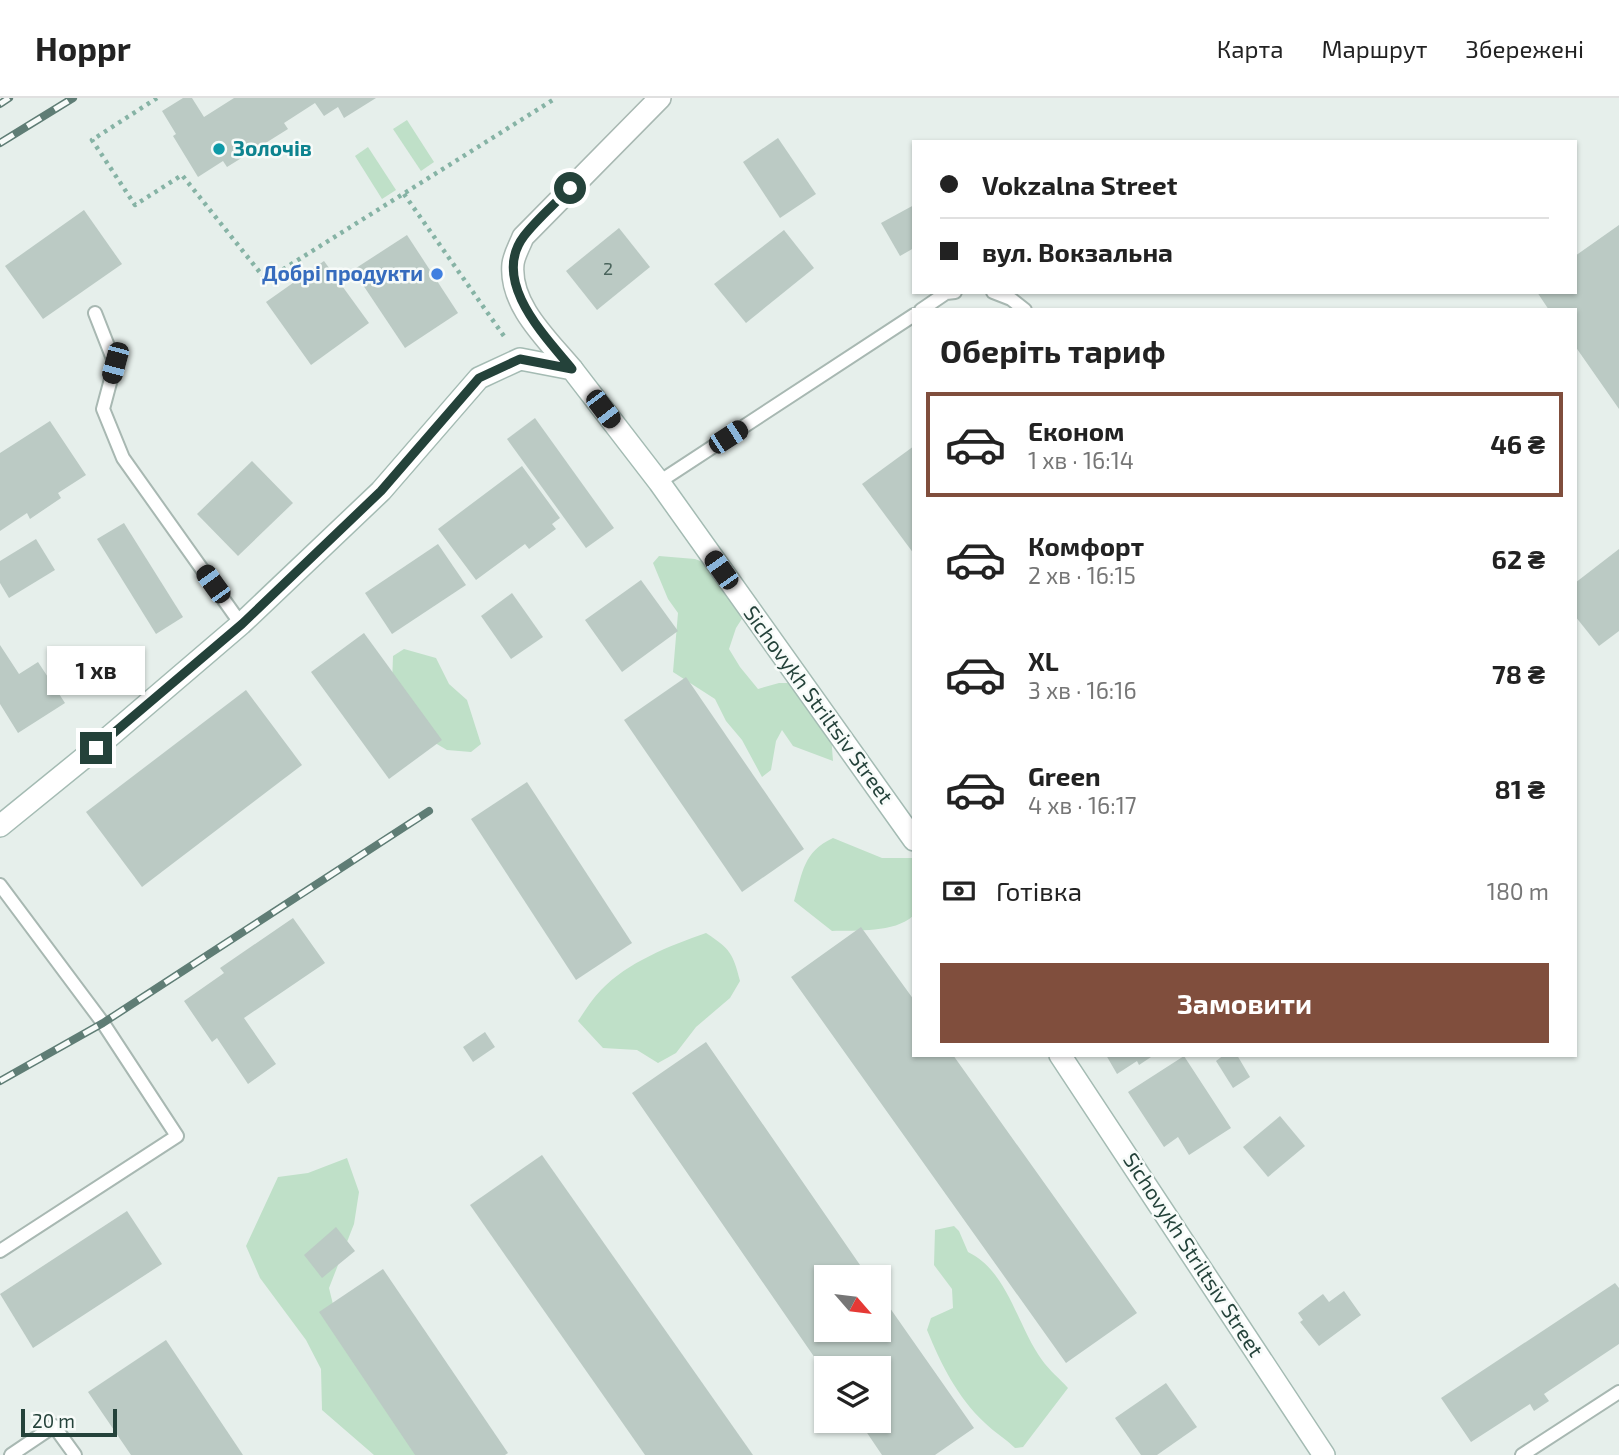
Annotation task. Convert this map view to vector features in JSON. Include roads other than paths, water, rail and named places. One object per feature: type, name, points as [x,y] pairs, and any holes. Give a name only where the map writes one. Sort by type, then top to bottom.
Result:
[{"type":"street","name":"Sichovykh Striltsiv Street","points":[[660,98],[523,237],[513,264],[516,289],[526,312],[659,482],[907,815],[912,833]]},
{"type":"street","points":[[0,826],[242,624],[381,491],[479,378],[520,359],[572,369]]},
{"type":"street","name":"Sichovykh Striltsiv Street","points":[[1061,1057],[1324,1455]]},
{"type":"lane","points":[[924,308],[945,294]]},
{"type":"lane","points":[[998,294],[1022,308]]},
{"type":"lane","points":[[95,313],[115,363],[103,409],[123,458],[242,624]]},
{"type":"lane","points":[[659,482],[912,316]]},
{"type":"lane","points":[[0,885],[103,1023],[177,1136],[0,1251]]},
{"type":"lane","points":[[1522,1455],[1619,1392]]},
{"type":"lane","points":[[11,1455],[54,1426],[75,1455]]},
{"type":"railway","points":[[0,104],[9,98]]},
{"type":"railway","points":[[0,143],[73,98]]},
{"type":"railway","points":[[0,1081],[103,1023],[429,811]]},
{"type":"place","name":"Золочів","points":[[219,149]]},
{"type":"place","name":"Добрі продукти","points":[[437,274]]}]
